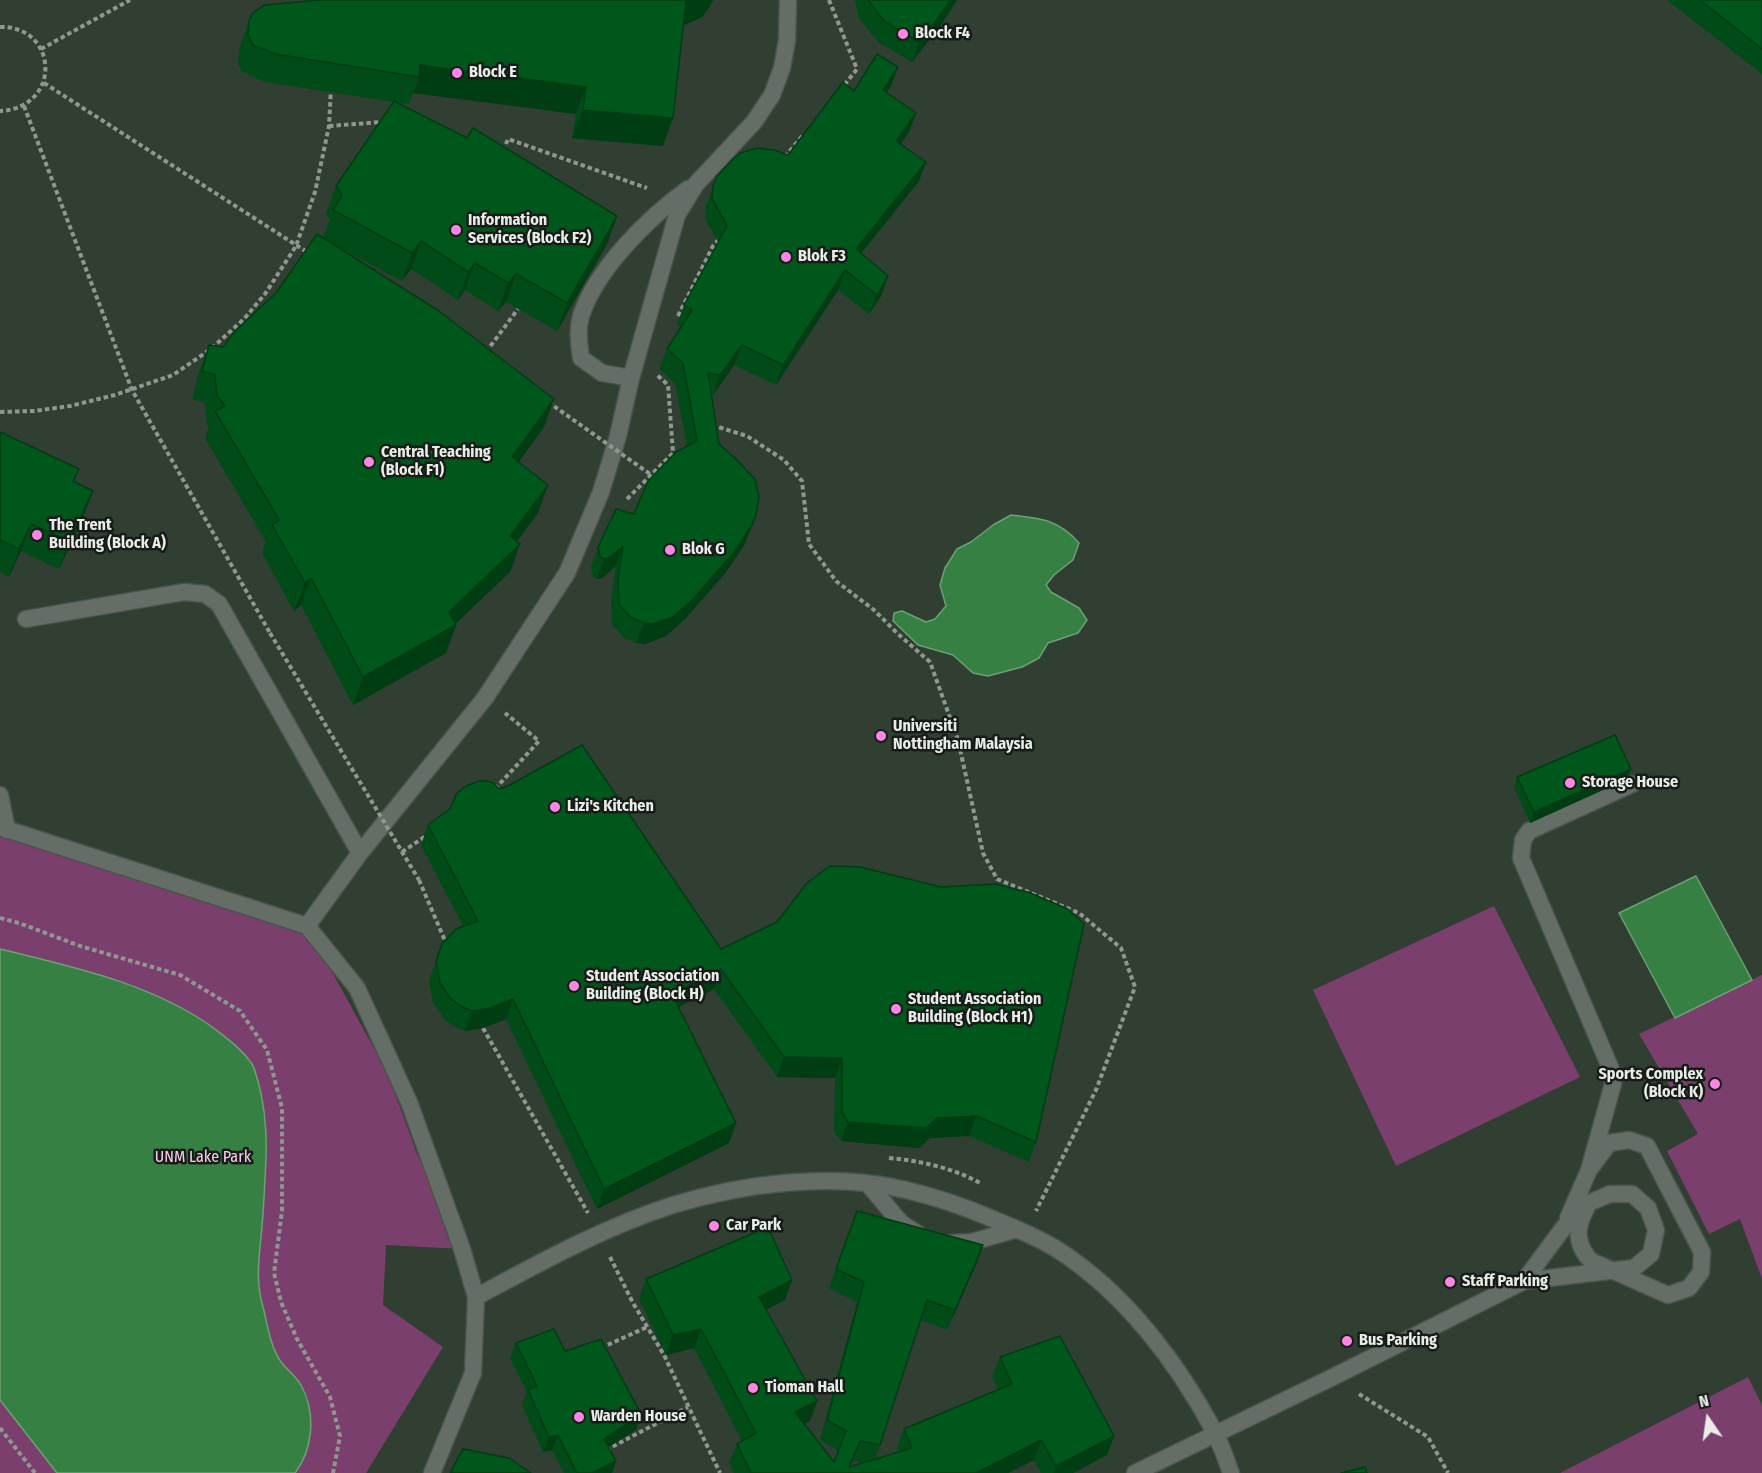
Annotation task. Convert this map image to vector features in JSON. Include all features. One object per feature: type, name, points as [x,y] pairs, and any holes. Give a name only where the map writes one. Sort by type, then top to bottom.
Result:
[{"type":"lane","points":[[307,926],[360,854],[486,698],[567,573],[601,492],[677,215],[696,184],[754,122],[772,95],[782,68],[788,40],[788,0]]},
{"type":"lane","points":[[631,378],[602,373],[582,358],[578,337],[581,317],[591,293],[616,257],[642,227],[696,184]]},
{"type":"lane","points":[[26,619],[184,591],[205,594],[219,604],[360,854]]},
{"type":"lane","points":[[1564,1227],[1589,1170],[1613,1084],[1613,1074],[1521,858],[1523,840],[1529,831],[1632,784]]},
{"type":"lane","points":[[0,795],[4,828],[307,926],[357,988],[409,1102],[462,1248],[476,1297],[473,1373],[432,1473]]},
{"type":"lane","points":[[1589,1170],[1609,1143],[1629,1140],[1647,1146],[1702,1252],[1701,1272],[1689,1288],[1668,1295],[1591,1261],[1584,1254],[1578,1240],[1582,1216],[1591,1202]]},
{"type":"lane","points":[[476,1297],[572,1246],[637,1217],[675,1204],[722,1193],[785,1183],[846,1181],[906,1190],[945,1202],[1022,1232],[1058,1250],[1106,1288],[1149,1334],[1184,1380],[1215,1433],[1232,1473]]},
{"type":"lane","points":[[868,1184],[887,1209],[914,1233],[954,1244],[1022,1232]]},
{"type":"lane","points":[[1135,1473],[1524,1281],[1634,1268],[1651,1254],[1656,1230],[1648,1208],[1632,1194],[1610,1194],[1591,1202],[1564,1227],[1524,1281]]},
{"type":"path","points":[[41,49],[130,0]]},
{"type":"path","points":[[829,0],[857,69],[835,96]]},
{"type":"path","points":[[0,27],[13,27],[34,39],[41,49],[46,71],[39,92],[24,106],[12,111],[0,111]]},
{"type":"path","points":[[44,82],[316,257]]},
{"type":"path","points":[[0,412],[34,411],[70,406],[132,390],[173,375],[212,349],[244,319],[265,294],[296,246],[315,192],[329,126],[331,86]]},
{"type":"path","points":[[24,106],[132,390],[270,633],[419,880],[449,949]]},
{"type":"path","points":[[329,126],[392,122]]},
{"type":"path","points":[[785,158],[806,131]]},
{"type":"path","points":[[500,159],[508,139],[676,198]]},
{"type":"path","points":[[674,323],[713,246],[720,237]]},
{"type":"path","points":[[483,356],[518,309]]},
{"type":"path","points":[[540,396],[660,481]]},
{"type":"path","points":[[712,425],[747,436],[784,460],[802,481],[809,544],[836,581],[874,610],[930,662],[958,740],[983,853],[997,879],[1079,913],[1121,948],[1135,987],[1096,1090],[1022,1232]]},
{"type":"path","points":[[494,790],[539,741],[521,725]]},
{"type":"path","points":[[402,852],[430,834]]},
{"type":"path","points":[[0,918],[80,946],[180,975],[240,1011],[267,1050],[282,1108],[282,1211],[274,1273],[281,1302],[297,1339],[330,1396],[340,1436],[333,1473]]},
{"type":"path","points":[[598,1349],[647,1327]]},
{"type":"path","points":[[1333,1377],[1428,1437],[1448,1473]]},
{"type":"path","points":[[598,1454],[688,1407]]},
{"type":"path","points":[[0,1428],[35,1473]]},
{"type":"shaded area","name":"Universiti Nottingham Malaysia","points":[[0,0],[1762,0],[1762,1473],[0,1473]]},
{"type":"shaded area","points":[[1011,515],[1031,517],[1057,525],[1079,543],[1073,560],[1054,575],[1046,585],[1051,592],[1079,608],[1087,620],[1078,633],[1048,643],[1039,658],[1022,667],[988,676],[973,673],[953,655],[918,645],[893,621],[894,613],[902,611],[926,622],[935,619],[946,606],[940,585],[945,568],[957,549]]},
{"type":"shaded area","points":[[1696,876],[1752,980],[1675,1018],[1619,913]]},
{"type":"shaded area","points":[[0,949],[108,978],[159,997],[208,1024],[237,1047],[252,1064],[262,1100],[266,1138],[259,1265],[260,1294],[273,1346],[282,1363],[302,1387],[311,1420],[306,1453],[295,1473],[57,1473],[0,1400]]},
{"type":"green space","name":"UNM Lake Park","points":[[0,827],[307,926],[388,1074],[417,1154],[462,1249],[386,1245],[383,1305],[443,1347],[366,1473],[0,1473]]},
{"type":"green space","points":[[1494,906],[1580,1077],[1396,1166],[1313,990]]},
{"type":"green space","name":"Sports Complex (Block K)","points":[[1762,975],[1762,1279],[1740,1219],[1709,1234],[1667,1151],[1698,1134],[1639,1034]]},
{"type":"green space","points":[[1748,1377],[1762,1405],[1762,1473],[1560,1473]]},
{"type":"building","name":"Block E","points":[[320,0],[688,0],[686,1],[673,118],[583,110],[586,87],[420,65],[419,77],[275,54],[253,45],[248,36],[249,21],[253,13],[264,5]]},
{"type":"building","points":[[868,0],[951,0],[920,42],[885,22]]},
{"type":"building","points":[[1700,0],[1762,0],[1762,49]]},
{"type":"building","name":"Blok F3","points":[[877,54],[898,67],[883,90],[916,113],[896,141],[926,162],[856,249],[888,276],[877,295],[845,270],[783,365],[742,345],[720,375],[708,373],[719,444],[755,479],[759,497],[756,515],[734,552],[693,599],[673,617],[652,624],[644,623],[630,617],[619,604],[618,580],[623,546],[609,558],[604,559],[600,557],[598,547],[616,509],[634,514],[648,481],[676,452],[697,441],[683,363],[667,349],[692,310],[684,305],[727,226],[712,198],[717,176],[740,153],[758,148],[788,155],[843,82],[854,91]]},
{"type":"building","name":"Information Services (Block F2)","points":[[394,101],[467,138],[473,128],[617,216],[567,303],[516,274],[508,283],[475,263],[468,272],[421,241],[412,253],[333,210],[342,195],[336,186]]},
{"type":"building","name":"Central Teaching (Block F1)","points":[[317,234],[439,311],[554,399],[512,457],[548,485],[510,536],[520,544],[449,612],[456,625],[363,677],[311,578],[305,583],[272,525],[279,520],[215,411],[225,406],[217,396],[215,375],[202,371],[209,345],[223,347],[236,330],[276,293]]},
{"type":"building","points":[[0,432],[79,469],[73,481],[93,491],[69,541],[31,524],[19,549],[0,540]]},
{"type":"building","name":"Storage House","points":[[1615,735],[1631,769],[1534,812],[1517,777]]},
{"type":"building","points":[[582,745],[721,949],[777,922],[807,883],[830,866],[860,867],[941,887],[995,884],[1028,892],[1068,909],[1084,924],[1036,1142],[976,1116],[937,1118],[926,1128],[848,1122],[842,1112],[842,1058],[784,1057],[721,969],[672,994],[736,1123],[604,1189],[513,999],[490,1008],[472,1011],[451,999],[440,983],[436,961],[442,944],[456,929],[478,921],[428,825],[450,809],[457,793],[466,786],[479,781],[487,781],[494,783],[499,789],[508,786]]},
{"type":"building","points":[[857,1211],[983,1245],[955,1310],[927,1300],[880,1445],[860,1441],[849,1467],[912,1448],[904,1429],[1012,1384],[1000,1357],[1060,1336],[1114,1436],[1056,1466],[1041,1440],[976,1473],[751,1473],[737,1444],[756,1433],[701,1329],[673,1335],[646,1279],[768,1227],[792,1280],[759,1297],[817,1401],[795,1412],[834,1462],[846,1431],[827,1420],[864,1282],[836,1269]]},
{"type":"building","name":"Warden House","points":[[554,1329],[565,1351],[601,1339],[641,1414],[604,1439],[616,1461],[592,1473],[577,1473],[558,1435],[549,1437],[528,1390],[537,1386],[516,1343]]},
{"type":"building","points":[[463,1449],[509,1458],[531,1473],[450,1473]]},
{"type":"building","points":[[1365,1467],[1367,1473],[1341,1473]]},
{"type":"place","name":"Block F4","points":[[903,34]]},
{"type":"place","name":"Block E","points":[[457,73]]},
{"type":"place","name":"Information Services (Block F2)","points":[[456,230]]},
{"type":"place","name":"Blok F3","points":[[786,257]]},
{"type":"place","name":"Central Teaching (Block F1)","points":[[369,462]]},
{"type":"place","name":"The Trent Building (Block A)","points":[[37,535]]},
{"type":"place","name":"Blok G","points":[[670,550]]},
{"type":"place","name":"Universiti Nottingham Malaysia","points":[[881,736]]},
{"type":"place","name":"Storage House","points":[[1570,783]]},
{"type":"place","name":"Lizi's Kitchen","points":[[555,807]]},
{"type":"place","name":"Student Association Building (Block H)","points":[[574,986]]},
{"type":"place","name":"Student Association Building (Block H1)","points":[[896,1009]]},
{"type":"place","name":"Sports Complex (Block K)","points":[[1715,1084]]},
{"type":"place","name":"Car Park","points":[[714,1226]]},
{"type":"place","name":"Staff Parking","points":[[1450,1282]]},
{"type":"place","name":"Bus Parking","points":[[1347,1341]]},
{"type":"place","name":"Tioman Hall","points":[[753,1388]]},
{"type":"place","name":"Warden House","points":[[579,1417]]}]
